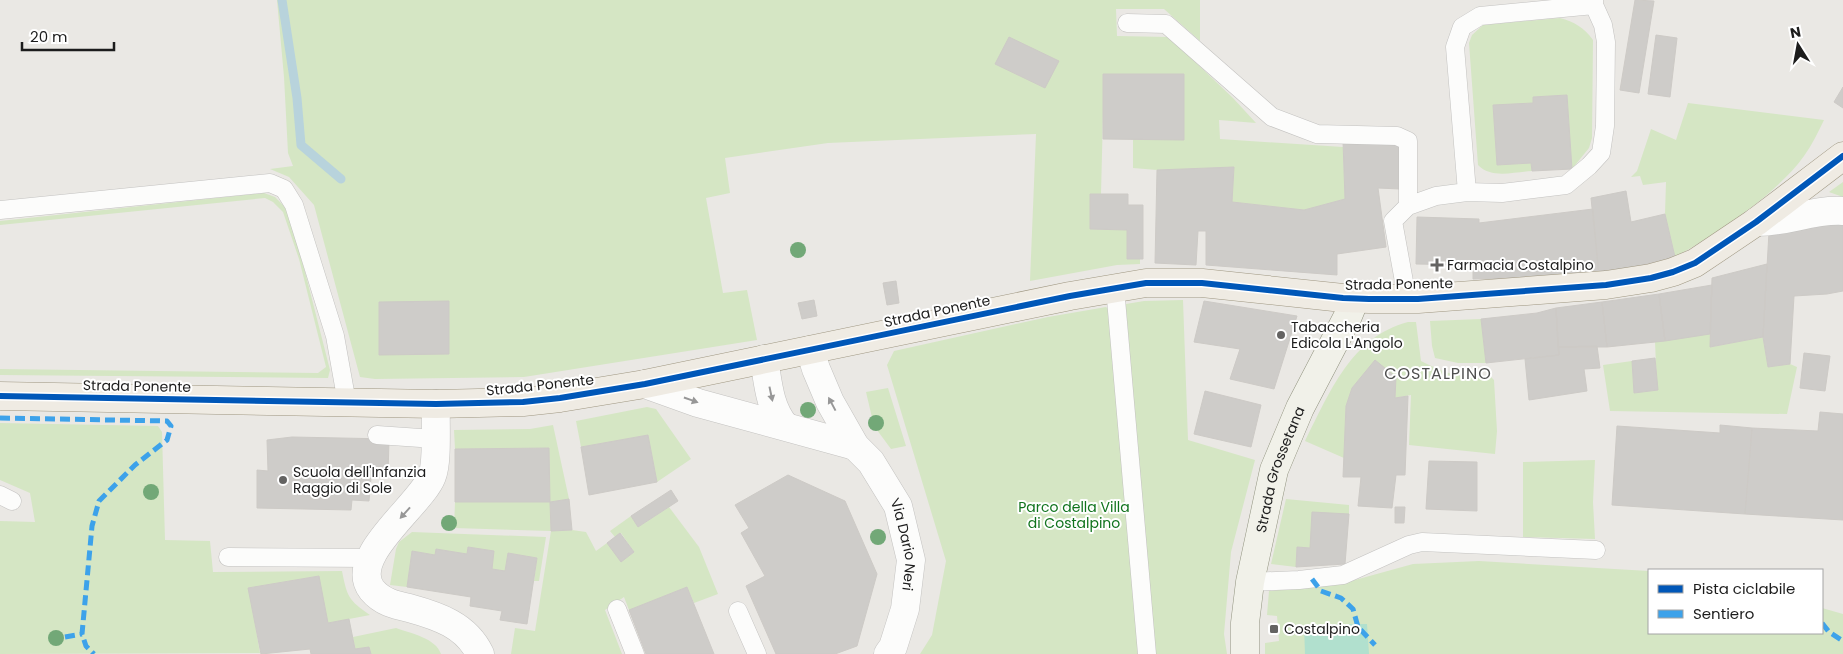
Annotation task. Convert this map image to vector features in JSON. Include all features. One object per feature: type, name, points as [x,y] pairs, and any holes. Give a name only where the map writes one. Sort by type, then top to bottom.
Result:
[{"type":"main road","name":"Strada Ponente","points":[[0,396],[347,403],[436,404],[523,402],[645,384],[1146,283],[1193,282],[1355,299],[1407,298],[1599,286],[1651,278],[1674,272],[1695,263],[1756,222],[1843,156]]},
{"type":"main road","name":"Strada Grossetana","points":[[1245,654],[1245,623],[1250,582],[1274,470],[1300,408],[1355,299]]},
{"type":"street","points":[[1756,222],[1770,222],[1830,210],[1843,211]]},
{"type":"street","name":"Via Dario Neri","points":[[810,350],[830,402],[856,446],[871,462],[898,506],[911,560],[904,609],[893,646],[888,654]]},
{"type":"street","points":[[764,359],[774,408],[778,418],[785,426]]},
{"type":"street","points":[[645,384],[698,402],[856,446]]},
{"type":"street","points":[[436,404],[434,465],[429,482],[418,498],[385,536],[370,558],[367,572],[370,587],[384,601],[424,612],[456,626],[472,641],[480,654]]},
{"type":"lane","points":[[1407,298],[1393,221],[1408,206],[1436,196],[1467,192],[1502,193],[1566,185],[1601,153],[1605,126],[1606,42],[1603,25],[1594,3],[1480,16],[1462,27],[1454,47],[1467,192]]},
{"type":"lane","points":[[1127,23],[1166,24],[1272,117],[1317,134],[1397,136],[1408,141],[1408,206]]},
{"type":"lane","points":[[0,210],[270,183],[284,188],[294,205],[335,336],[347,403]]},
{"type":"lane","points":[[1114,288],[1147,654]]},
{"type":"lane","points":[[377,435],[435,439]]},
{"type":"lane","points":[[1250,582],[1299,580],[1343,575],[1408,545],[1422,542],[1596,550]]},
{"type":"lane","points":[[228,557],[370,558]]},
{"type":"lane","points":[[617,609],[635,654]]},
{"type":"lane","points":[[738,611],[757,654]]},
{"type":"green space","points":[[277,0],[1200,0],[1200,41],[1164,9],[1116,9],[1117,36],[1169,37],[1233,98],[1256,123],[1219,120],[1220,139],[1343,147],[1345,199],[1304,210],[1232,202],[1234,167],[1157,170],[1133,168],[1133,139],[1184,139],[1184,75],[1104,74],[1101,194],[1090,194],[1090,229],[1127,230],[1127,259],[1140,259],[1140,264],[1117,265],[1030,281],[1036,134],[828,143],[725,158],[730,193],[706,198],[723,293],[747,290],[757,340],[524,377],[375,379],[360,377],[314,205],[289,177],[270,169],[293,166],[288,153]]},
{"type":"green space","points":[[1560,18],[1578,26],[1593,40],[1592,138],[1589,148],[1572,169],[1567,95],[1533,97],[1533,103],[1493,106],[1497,165],[1531,163],[1532,171],[1503,174],[1489,172],[1478,165],[1469,43],[1472,35],[1483,25]]},
{"type":"green space","points":[[1688,103],[1824,120],[1804,156],[1778,185],[1726,225],[1675,257],[1665,214],[1666,182],[1643,185],[1640,176],[1631,177],[1637,171],[1651,129],[1676,140]]},
{"type":"green space","points":[[1843,182],[1843,197],[1829,192]]},
{"type":"green space","points":[[264,193],[275,197],[286,208],[300,252],[330,370],[328,378],[0,375],[0,369],[318,373],[326,367],[299,259],[283,212],[273,202],[265,198],[0,225],[0,221]]},
{"type":"green space","name":"Parco della Villa di Costalpino","points":[[1183,300],[1188,440],[1255,460],[1231,552],[1224,634],[1227,654],[920,654],[932,635],[946,561],[887,365],[894,351],[1048,317],[1106,307],[1112,312],[1121,311],[1126,304],[1144,301]]},
{"type":"green space","points":[[1481,319],[1486,363],[1458,363],[1435,358],[1430,321]]},
{"type":"green space","points":[[1408,322],[1416,322],[1421,361],[1455,375],[1491,377],[1494,380],[1497,431],[1495,454],[1409,445],[1411,395],[1395,398],[1396,377],[1375,361],[1352,388],[1346,406],[1344,458],[1305,441],[1344,369],[1357,353],[1371,340],[1388,329]]},
{"type":"green space","points":[[1710,334],[1711,347],[1763,337],[1768,367],[1790,364],[1797,367],[1787,414],[1610,411],[1603,365],[1632,361],[1634,393],[1657,390],[1655,341]]},
{"type":"green space","points":[[888,388],[906,446],[891,449],[874,426],[866,392]]},
{"type":"green space","points":[[647,407],[656,409],[691,459],[657,482],[648,435],[581,447],[576,421]]},
{"type":"green space","points":[[0,423],[158,426],[162,432],[165,540],[210,541],[213,572],[342,571],[345,586],[350,597],[370,615],[328,623],[318,576],[249,588],[260,653],[0,654],[0,521],[35,522],[30,493],[0,480]]},
{"type":"green space","points":[[553,425],[569,499],[550,502],[551,531],[454,528],[455,502],[550,501],[549,448],[455,449],[454,430],[530,429]]},
{"type":"green space","points":[[1595,460],[1593,502],[1595,539],[1523,537],[1523,462]]},
{"type":"green space","points":[[1286,499],[1349,505],[1349,514],[1310,548],[1297,547],[1296,567],[1271,564]]},
{"type":"green space","points":[[669,507],[699,547],[718,594],[694,603],[687,587],[629,610],[624,597],[605,610],[622,654],[511,654],[515,628],[535,631],[551,531],[572,530],[586,532],[596,551],[607,543],[622,561],[634,552],[621,533],[615,537],[610,531],[631,516],[638,527]]},
{"type":"green space","points":[[412,532],[546,537],[539,581],[534,581],[537,558],[508,553],[505,571],[492,569],[494,551],[468,547],[467,554],[436,549],[435,555],[412,551],[407,587],[390,585],[396,549],[399,542]]},
{"type":"green space","points":[[1479,561],[1648,571],[1648,634],[1823,634],[1823,608],[1843,614],[1843,654],[1265,654],[1265,643],[1279,641],[1277,616],[1267,615],[1269,591],[1344,583],[1413,564]]},
{"type":"green space","points":[[1367,624],[1369,654],[1305,654],[1304,625]]},
{"type":"green space","points":[[396,628],[428,640],[438,648],[441,654],[371,654],[369,647],[355,649],[353,637]]},
{"type":"building","points":[[1635,0],[1654,1],[1639,93],[1620,90]]},
{"type":"building","points":[[1656,35],[1677,38],[1670,97],[1648,94]]},
{"type":"building","points":[[1009,37],[1059,61],[1045,88],[995,64]]},
{"type":"building","points":[[1103,74],[1184,74],[1184,140],[1103,139]]},
{"type":"building","points":[[1843,87],[1843,108],[1834,102]]},
{"type":"building","points":[[1567,95],[1572,169],[1532,171],[1531,163],[1497,165],[1493,105],[1533,103],[1533,97]]},
{"type":"building","points":[[1343,141],[1400,142],[1400,189],[1378,188],[1386,247],[1337,254],[1337,275],[1206,265],[1206,231],[1198,231],[1196,265],[1155,263],[1157,170],[1234,167],[1232,202],[1304,210],[1345,199]]},
{"type":"building","points":[[1626,191],[1631,222],[1665,214],[1675,257],[1599,276],[1591,198]]},
{"type":"building","points":[[1090,194],[1128,194],[1128,205],[1143,205],[1143,259],[1127,259],[1127,230],[1090,229]]},
{"type":"building","points":[[1593,209],[1599,276],[1473,279],[1473,265],[1416,264],[1417,217],[1479,219],[1479,223]]},
{"type":"building","points":[[1843,221],[1843,291],[1794,296],[1790,364],[1768,367],[1763,337],[1769,232]]},
{"type":"building","points":[[1767,264],[1763,337],[1710,347],[1712,278]]},
{"type":"building","points":[[896,281],[899,303],[887,305],[883,283]]},
{"type":"building","points":[[1712,285],[1710,334],[1665,341],[1659,294]]},
{"type":"building","points":[[1659,294],[1665,341],[1607,347],[1602,302]]},
{"type":"building","points":[[814,300],[817,316],[802,319],[798,303]]},
{"type":"building","points":[[449,301],[449,354],[379,355],[379,302]]},
{"type":"building","points":[[1204,301],[1297,316],[1274,389],[1230,379],[1240,349],[1194,342]]},
{"type":"building","points":[[1602,302],[1607,347],[1558,347],[1556,308]]},
{"type":"building","points":[[1556,308],[1559,355],[1486,363],[1481,319],[1537,313]]},
{"type":"building","points":[[1597,346],[1600,368],[1584,369],[1587,391],[1529,400],[1525,359],[1559,355],[1558,347]]},
{"type":"building","points":[[1804,353],[1830,356],[1825,391],[1800,388]]},
{"type":"building","points":[[1655,358],[1658,390],[1634,393],[1632,361]]},
{"type":"building","points":[[1375,360],[1396,377],[1395,398],[1408,396],[1405,475],[1396,475],[1392,508],[1358,506],[1361,477],[1343,477],[1346,406],[1352,388]]},
{"type":"building","points":[[1205,391],[1261,405],[1251,447],[1194,434]]},
{"type":"building","points":[[1820,412],[1843,414],[1843,520],[1745,514],[1752,428],[1818,431]]},
{"type":"building","points":[[1720,425],[1752,428],[1745,514],[1612,505],[1617,426],[1720,433]]},
{"type":"building","points":[[648,435],[657,482],[589,495],[581,447]]},
{"type":"building","points":[[292,437],[389,439],[388,476],[371,478],[369,501],[352,500],[351,510],[257,508],[257,470],[268,471],[267,440]]},
{"type":"building","points":[[549,448],[550,502],[455,502],[455,449]]},
{"type":"building","points":[[1429,461],[1477,462],[1477,511],[1426,509]]},
{"type":"building","points":[[788,475],[845,501],[877,574],[857,646],[835,654],[776,654],[746,586],[765,576],[741,533],[749,528],[735,505]]},
{"type":"building","points":[[671,490],[678,501],[638,527],[631,516]]},
{"type":"building","points":[[569,499],[572,530],[551,531],[550,502]]},
{"type":"building","points":[[1395,507],[1405,507],[1404,523],[1395,523]]},
{"type":"building","points":[[1312,512],[1349,514],[1345,564],[1296,567],[1297,547],[1310,548]]},
{"type":"building","points":[[620,533],[634,552],[621,562],[607,543]]},
{"type":"building","points":[[468,547],[494,551],[492,569],[505,571],[508,553],[537,558],[527,624],[500,620],[502,611],[470,606],[471,597],[407,587],[412,551],[435,555],[436,549],[467,554]]},
{"type":"building","points":[[319,576],[328,623],[349,619],[355,649],[369,647],[371,654],[311,654],[310,649],[261,654],[248,588]]},
{"type":"building","points":[[687,587],[714,654],[646,654],[629,610]]},
{"type":"waterway","points":[[282,0],[297,98],[301,145],[341,179]]},
{"type":"marked path","points":[[0,418],[167,421],[171,426],[167,440],[135,465],[99,501],[92,526],[82,634],[86,646],[94,654]]},
{"type":"marked path","points":[[1312,579],[1321,591],[1341,598],[1353,609],[1358,627],[1375,645]]},
{"type":"marked path","points":[[1823,624],[1829,632],[1843,641]]},
{"type":"marked path","points":[[65,637],[82,634]]},
{"type":"cycle path","points":[[0,396],[436,404],[523,402],[645,384],[1070,296],[1146,283],[1202,283],[1369,299],[1418,299],[1606,285],[1651,278],[1695,263],[1756,222],[1843,156]]},
{"type":"place","name":"Farmacia Costalpino","points":[[1437,265]]},
{"type":"place","name":"Tabaccheria Edicola L'Angolo","points":[[1281,335]]},
{"type":"place","name":"Scuola dell'Infanzia Raggio di Sole","points":[[283,480]]},
{"type":"place","name":"Costalpino","points":[[1274,629]]},
{"type":"district","name":"COSTALPINO","points":[[1438,373]]}]
